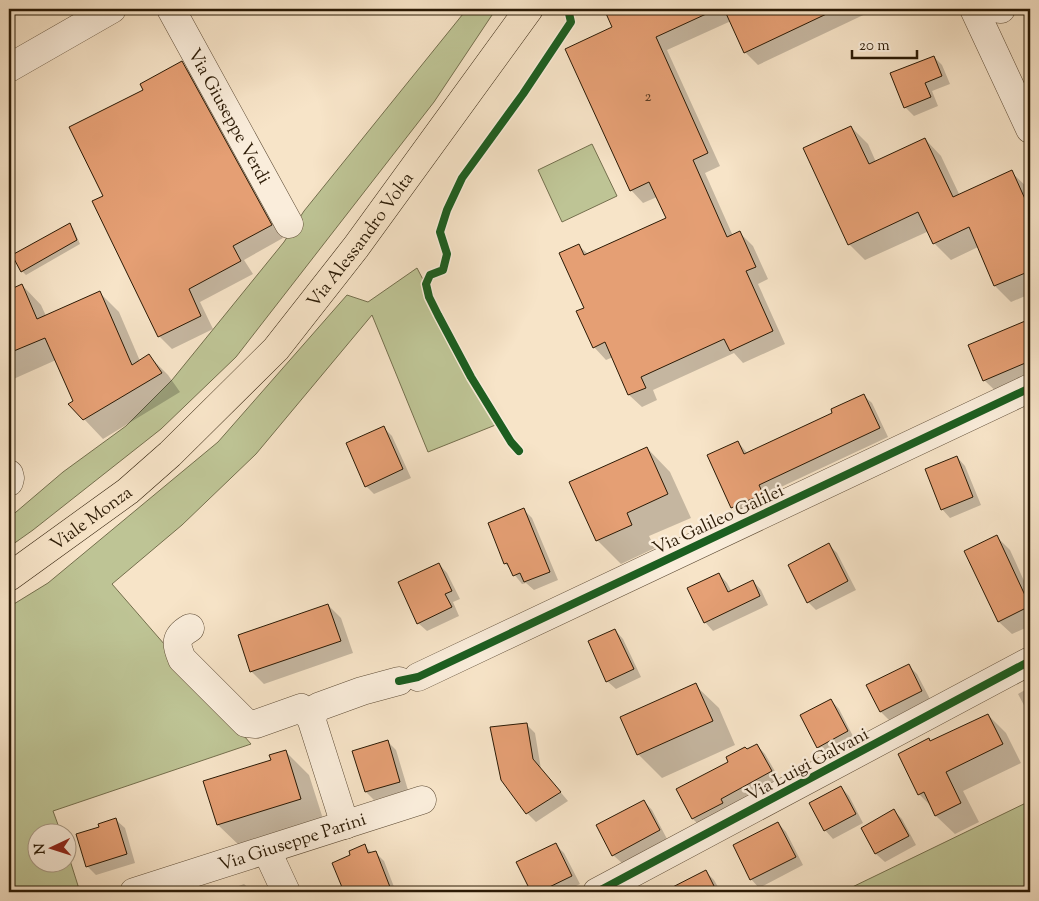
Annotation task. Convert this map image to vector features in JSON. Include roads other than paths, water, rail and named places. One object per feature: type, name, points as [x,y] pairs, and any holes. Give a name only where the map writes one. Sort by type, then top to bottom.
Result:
[{"type":"main road","name":"Via Alessandro Volta","points":[[170,454],[276,349],[356,247],[529,9]]},
{"type":"main road","name":"Viale Monza","points":[[9,577],[128,491],[170,454]]},
{"type":"street","points":[[9,68],[112,9]]},
{"type":"street","name":"Via Giuseppe Verdi","points":[[171,9],[289,224]]},
{"type":"street","points":[[974,9],[1030,129]]},
{"type":"street","name":"Via Galileo Galilei","points":[[311,718],[318,707],[362,690],[408,679],[1030,388]]},
{"type":"street","points":[[9,474],[9,482]]},
{"type":"street","points":[[190,628],[182,632],[178,639],[177,648],[182,659],[246,723],[256,724],[301,708],[311,718],[345,825]]},
{"type":"street","name":"Via Luigi Galvani","points":[[597,892],[1030,661]]},
{"type":"street","name":"Via Giuseppe Parini","points":[[134,892],[422,800]]},
{"type":"street","points":[[267,851],[286,892]]}]
